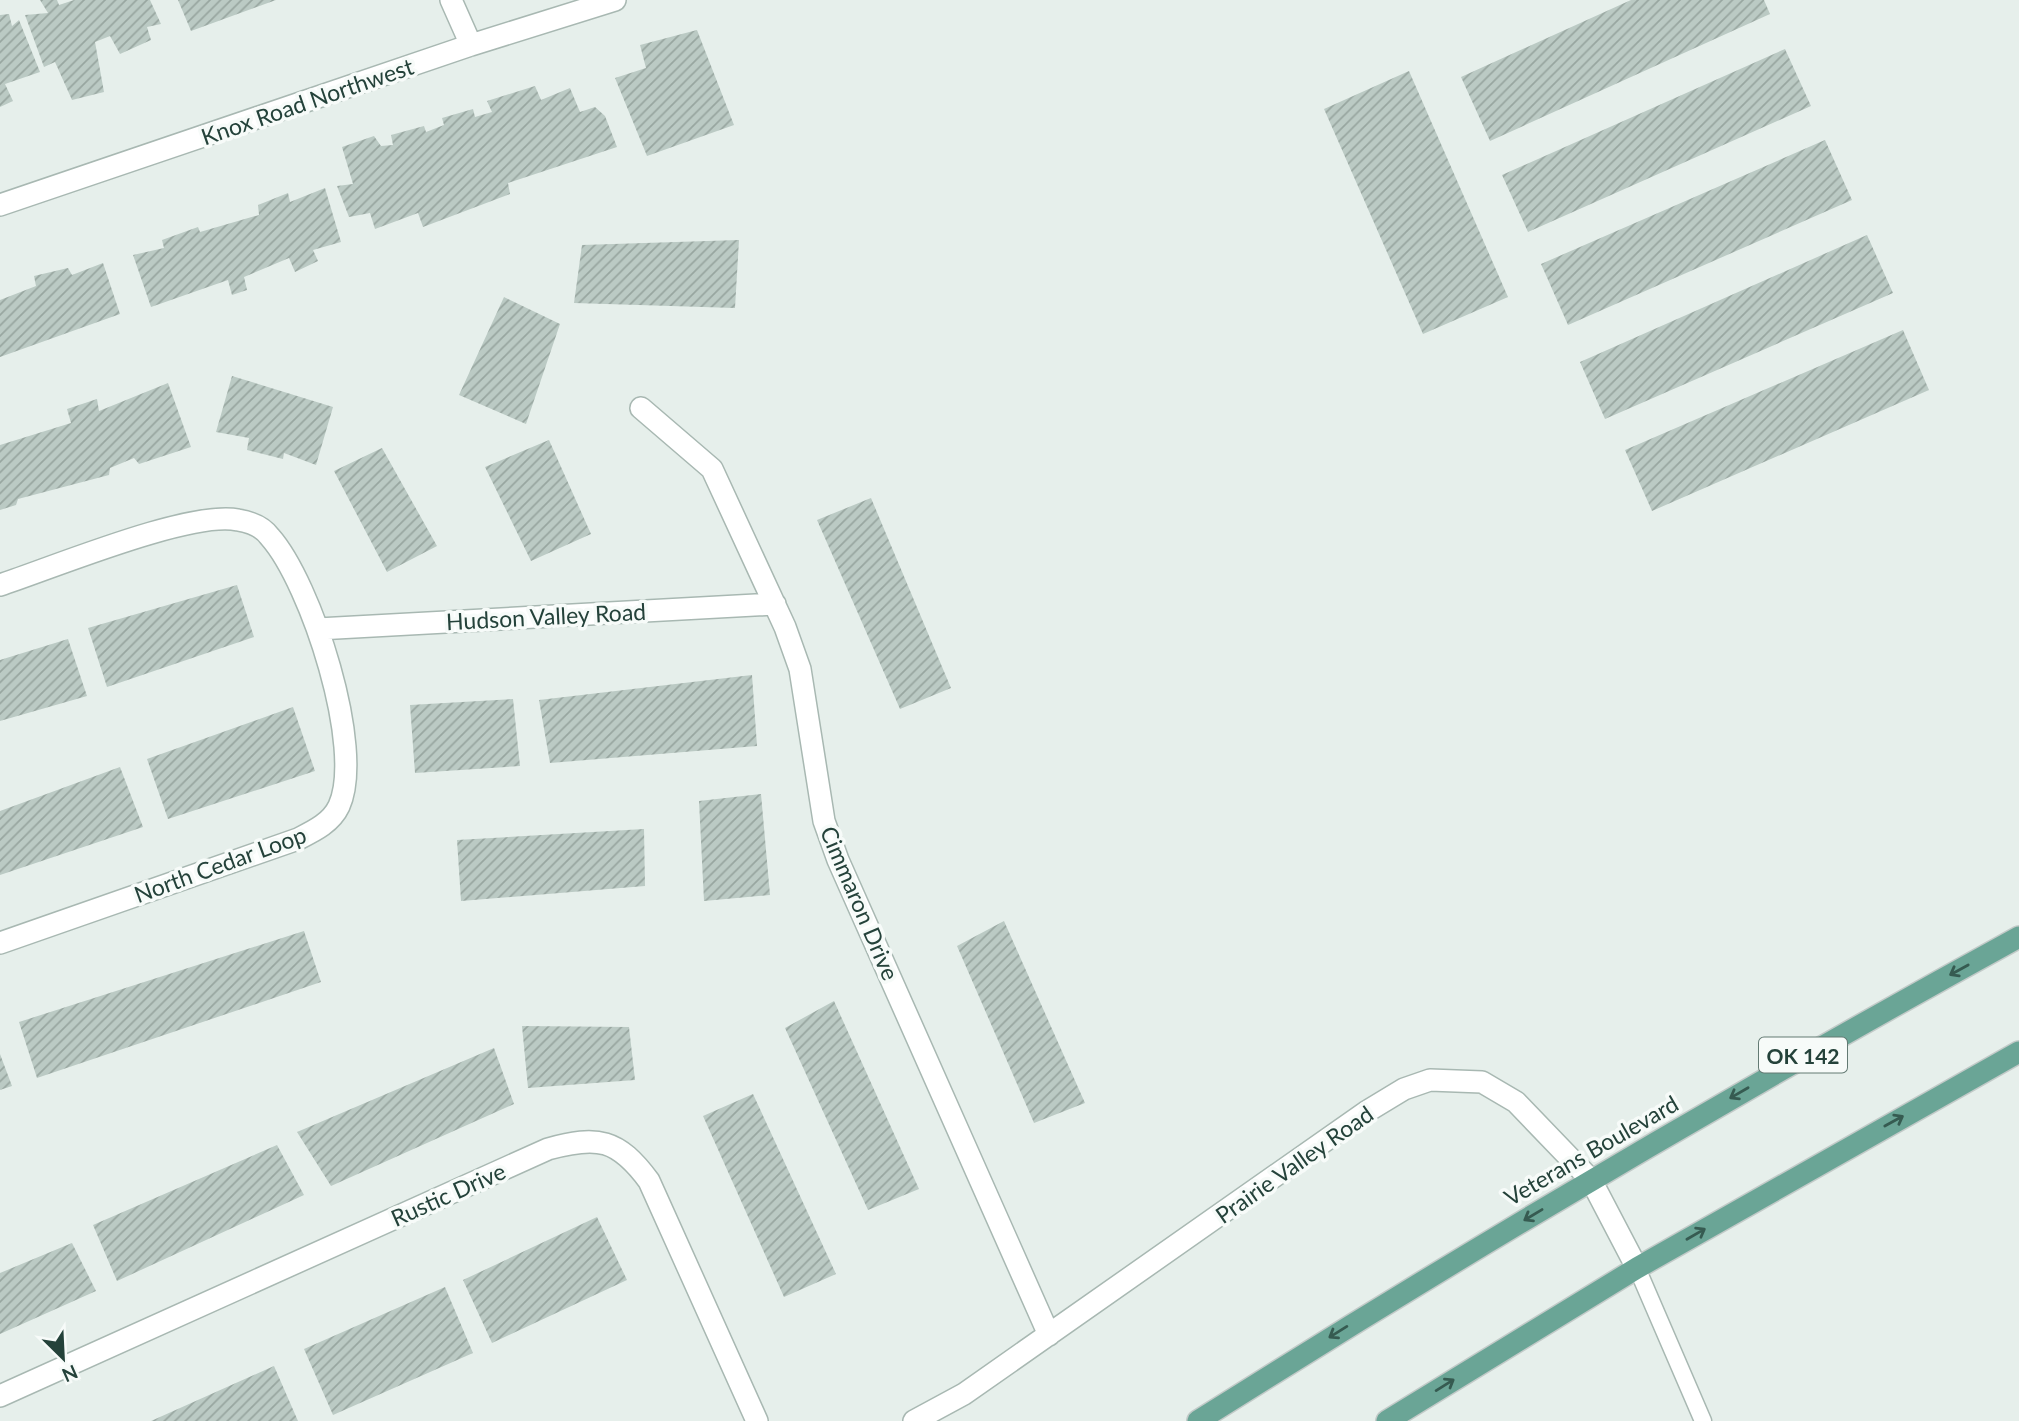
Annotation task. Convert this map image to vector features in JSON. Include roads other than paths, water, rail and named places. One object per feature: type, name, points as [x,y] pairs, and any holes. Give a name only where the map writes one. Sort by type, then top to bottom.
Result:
[{"type":"main road","name":"Veterans Boulevard","points":[[1198,1421],[1408,1289],[1591,1180],[1814,1049],[2019,937]]},
{"type":"main road","points":[[1387,1421],[1637,1268],[2019,1052]]},
{"type":"street","points":[[451,0],[471,45]]},
{"type":"street","name":"Knox Road Northwest","points":[[0,205],[471,45],[615,0]]},
{"type":"street","name":"Cimmaron Drive","points":[[641,408],[712,469],[775,604],[800,669],[824,821],[838,860],[1049,1335]]},
{"type":"street","name":"North Cedar Loop","points":[[0,585],[164,530],[211,518],[238,519],[257,526],[269,535],[286,559],[318,629],[343,724],[346,760],[346,784],[338,808],[322,826],[299,839],[0,943]]},
{"type":"street","name":"Hudson Valley Road","points":[[318,629],[775,604]]},
{"type":"street","name":"Prairie Valley Road","points":[[914,1421],[964,1394],[1366,1112],[1404,1089],[1430,1080],[1482,1082],[1516,1102],[1591,1180],[1637,1268]]},
{"type":"street","name":"Rustic Drive","points":[[0,1396],[548,1149],[578,1140],[616,1145],[649,1181],[757,1421]]},
{"type":"lane","points":[[1637,1268],[1703,1421]]}]
